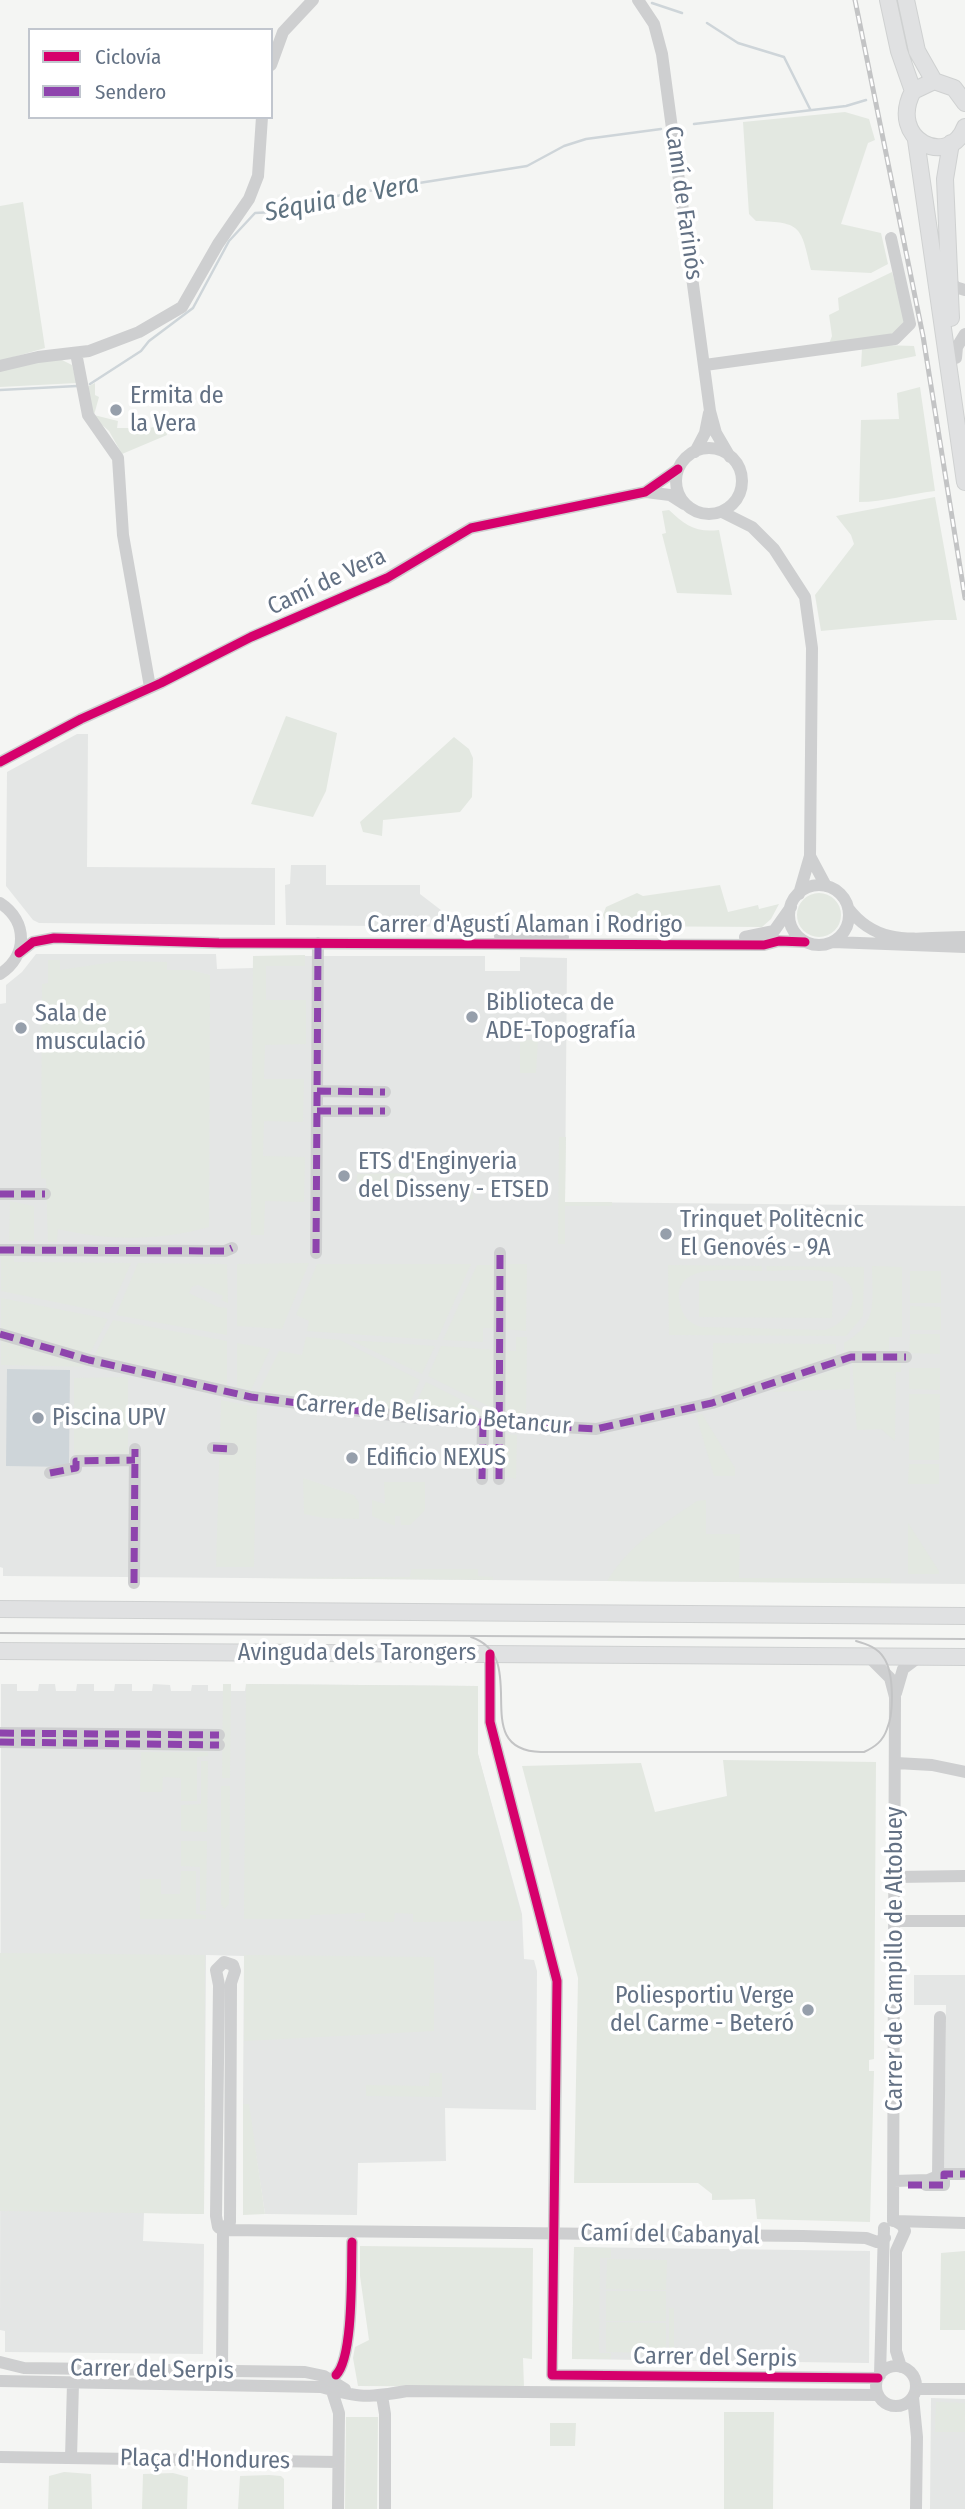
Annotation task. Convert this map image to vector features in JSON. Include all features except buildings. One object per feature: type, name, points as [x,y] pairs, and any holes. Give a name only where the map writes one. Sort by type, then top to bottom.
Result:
[{"type":"main road","points":[[888,0],[898,51],[913,91]]},
{"type":"main road","points":[[906,0],[917,51],[934,81]]},
{"type":"main road","points":[[963,97],[947,84],[934,81],[913,91],[908,100],[906,121],[916,140],[965,482]]},
{"type":"main road","points":[[916,140],[933,147],[951,143],[965,130]]},
{"type":"main road","points":[[951,143],[945,179],[948,276],[965,413]]},
{"type":"main road","name":"Avinguda dels Tarongers","points":[[0,1609],[965,1616]]},
{"type":"main road","name":"Avinguda dels Tarongers","points":[[0,1651],[965,1657]]},
{"type":"street","points":[[273,60],[284,32],[313,0]]},
{"type":"street","name":"Camí de Farinós","points":[[638,0],[654,24],[663,54],[710,411],[716,433],[730,457]]},
{"type":"street","points":[[0,366],[38,357],[89,351],[139,332],[173,314],[189,299],[218,244],[249,199],[258,176],[262,119]]},
{"type":"street","points":[[705,365],[895,339],[910,324],[891,237]]},
{"type":"street","points":[[948,276],[955,287],[965,290]]},
{"type":"street","points":[[957,358],[957,347],[965,334]]},
{"type":"street","points":[[76,353],[88,415],[118,458],[123,535],[150,687]]},
{"type":"street","name":"Camí de Farinós","points":[[695,452],[705,433],[710,411]]},
{"type":"street","points":[[722,512],[737,499],[742,481],[740,472],[730,457],[713,449],[695,452],[678,469],[677,489],[688,507],[704,514],[722,512],[752,527]]},
{"type":"street","name":"Camí de Vera","points":[[645,492],[678,469]]},
{"type":"street","name":"Camí de Vera","points":[[0,762],[80,719],[251,637],[387,578],[471,528],[645,492],[670,495],[688,507]]},
{"type":"street","points":[[737,499],[752,527],[774,549],[793,576],[805,597],[811,622],[810,856],[799,894],[790,907],[793,930],[805,942],[818,945],[832,942],[891,947],[965,947]]},
{"type":"street","points":[[810,856],[826,886],[840,894],[848,908],[863,924],[884,937],[965,937]]},
{"type":"street","points":[[799,894],[812,887],[826,886]]},
{"type":"street","points":[[0,896],[20,928],[19,953],[0,974]]},
{"type":"street","name":"Carrer d'Agustí Alaman i Rodrigo","points":[[170,940],[243,935],[756,937],[774,931],[790,907]]},
{"type":"street","points":[[832,942],[845,931],[848,908]]},
{"type":"street","name":"Carrer d'Agustí Alaman i Rodrigo","points":[[8,909],[33,932],[54,938]]},
{"type":"street","name":"Carrer d'Agustí Alaman i Rodrigo","points":[[244,942],[253,939],[389,936]]},
{"type":"street","name":"Carrer d'Agustí Alaman i Rodrigo","points":[[19,953],[33,942],[54,938],[535,946],[764,945],[779,941],[805,942]]},
{"type":"street","points":[[316,1252],[318,943]]},
{"type":"street","points":[[317,1101],[385,1092]]},
{"type":"street","points":[[317,1101],[385,1111]]},
{"type":"street","points":[[0,1194],[46,1194]]},
{"type":"street","points":[[0,1250],[225,1251],[232,1248]]},
{"type":"street","points":[[499,1479],[500,1253]]},
{"type":"street","name":"Carrer de Belisario Betancur","points":[[0,1334],[89,1360],[242,1395],[332,1409],[483,1424],[596,1429],[712,1402],[851,1357],[906,1357]]},
{"type":"street","points":[[482,1479],[483,1424]]},
{"type":"street","points":[[212,1448],[232,1449]]},
{"type":"street","points":[[50,1473],[76,1468],[76,1461],[135,1454],[134,1583]]},
{"type":"street","points":[[490,1654],[490,1722],[557,1981],[552,2375],[560,2383],[552,2391]]},
{"type":"street","name":"Carrer de Campillo de Altobuey","points":[[869,1657],[890,1678],[895,1697],[896,1763],[894,2181],[883,2233],[879,2377]]},
{"type":"street","name":"Carrer de Campillo de Altobuey","points":[[895,1697],[903,1668],[919,1657]]},
{"type":"street","points":[[0,1733],[219,1740],[0,1742]]},
{"type":"street","points":[[896,1763],[932,1765],[965,1772]]},
{"type":"street","points":[[896,1877],[965,1876]]},
{"type":"street","points":[[895,1921],[965,1921]]},
{"type":"street","points":[[222,2371],[223,2230],[230,2222],[231,1983],[235,1971],[233,1965],[224,1962],[216,1970],[219,1985],[216,2216],[218,2227],[223,2230]]},
{"type":"street","points":[[894,2181],[936,2179],[939,2172],[940,2017]]},
{"type":"street","points":[[908,2185],[944,2185],[944,2174],[965,2174]]},
{"type":"street","name":"Camí del Cabanyal","points":[[223,2230],[883,2233],[965,2223]]},
{"type":"street","points":[[883,2233],[904,2228],[896,2251],[896,2351],[901,2367]]},
{"type":"street","points":[[883,2233],[892,2242],[919,2230],[965,2229]]},
{"type":"street","points":[[336,2375],[342,2367],[349,2330],[352,2242]]},
{"type":"street","name":"Carrer del Serpis","points":[[0,2362],[24,2368],[316,2373],[348,2390],[376,2391],[382,2396]]},
{"type":"street","points":[[916,2509],[917,2437],[915,2393],[911,2373],[901,2367],[889,2368],[879,2377],[878,2395],[886,2404],[898,2406],[909,2416],[917,2437]]},
{"type":"street","name":"Carrer del Serpis","points":[[552,2375],[879,2377]]},
{"type":"street","name":"Carrer del Serpis","points":[[0,2381],[321,2387],[348,2396],[382,2396],[398,2392],[552,2391],[878,2395]]},
{"type":"street","points":[[71,2458],[73,2383]]},
{"type":"street","points":[[898,2406],[915,2393],[965,2389]]},
{"type":"street","points":[[332,2391],[339,2413],[338,2509]]},
{"type":"street","points":[[385,2414],[398,2392]]},
{"type":"street","points":[[382,2396],[385,2414],[385,2509]]},
{"type":"street","points":[[339,2413],[352,2402],[372,2402],[378,2404],[385,2414]]},
{"type":"street","name":"Plaça d'Hondures","points":[[0,2457],[338,2462]]},
{"type":"shaded area","points":[[845,112],[869,119],[875,140],[868,143],[841,224],[881,233],[888,264],[871,273],[811,270],[805,244],[797,230],[783,223],[756,221],[749,214],[743,122]]},
{"type":"shaded area","points":[[23,202],[45,348],[0,361],[0,206]]},
{"type":"shaded area","points":[[892,272],[906,322],[890,336],[829,344],[832,336],[829,315],[839,310],[838,298]]},
{"type":"shaded area","points":[[883,345],[914,346],[916,356],[861,367],[862,349]]},
{"type":"shaded area","points":[[58,358],[72,365],[77,383],[0,387],[0,369]]},
{"type":"shaded area","points":[[95,383],[95,395],[99,397],[94,415],[118,421],[117,428],[130,428],[132,433],[164,424],[167,435],[122,454],[109,431],[93,417],[87,387]]},
{"type":"shaded area","points":[[920,387],[935,491],[859,502],[861,420],[899,419],[897,393]]},
{"type":"shaded area","points":[[935,497],[957,620],[821,631],[815,595],[854,544],[851,535],[836,516]]},
{"type":"shaded area","points":[[669,510],[691,527],[719,530],[732,595],[677,593],[662,534],[666,533],[662,511]]},
{"type":"shaded area","points":[[286,716],[337,733],[326,791],[313,817],[251,804]]},
{"type":"shaded area","points":[[77,734],[88,734],[87,867],[275,868],[275,925],[39,923],[33,920],[6,886],[7,772]]},
{"type":"shaded area","points":[[454,737],[469,749],[473,758],[472,797],[460,812],[383,820],[382,836],[363,832],[360,822]]},
{"type":"shaded area","points":[[291,865],[326,865],[326,885],[420,885],[420,894],[463,927],[286,925],[285,885],[290,884]]},
{"type":"shaded area","points":[[720,885],[728,912],[758,905],[759,909],[779,904],[771,919],[762,927],[607,926],[603,915],[606,907],[637,893],[643,896]]},
{"type":"shaded area","points":[[819,893],[828,894],[835,899],[840,906],[840,924],[835,931],[828,936],[819,937],[810,936],[803,931],[798,924],[797,915],[798,906],[803,899],[810,894]]},
{"type":"shaded area","points":[[36,954],[216,954],[217,969],[253,968],[253,956],[485,956],[485,971],[520,971],[520,957],[567,958],[565,1202],[965,1206],[965,1584],[3,1576],[3,1568],[0,1567],[0,1004],[6,1003],[6,985],[22,972]]},
{"type":"shaded area","points":[[305,955],[305,966],[266,966],[266,1000],[306,1000],[306,1044],[265,1045],[264,1079],[304,1079],[303,1122],[264,1121],[263,1156],[305,1157],[304,1202],[265,1201],[264,1235],[251,1235],[253,956]]},
{"type":"shaded area","points":[[48,960],[60,960],[60,970],[120,961],[167,962],[167,970],[190,970],[210,975],[209,1227],[172,1235],[134,1238],[96,1236],[58,1229],[57,1242],[48,1242],[46,1179],[41,1178],[42,984],[48,983]]},
{"type":"shaded area","points":[[520,1040],[538,1040],[536,1073],[520,1073]]},
{"type":"shaded area","points":[[559,1137],[566,1137],[565,1202],[612,1202],[612,1206],[565,1206],[565,1244],[558,1244]]},
{"type":"shaded area","points":[[411,1173],[411,1199],[356,1199],[357,1174]]},
{"type":"shaded area","points":[[419,1186],[472,1187],[473,1199],[419,1200]]},
{"type":"shaded area","points":[[10,1201],[34,1206],[34,1241],[9,1241]]},
{"type":"shaded area","points":[[14,1253],[14,1262],[131,1263],[109,1313],[1,1291],[1,1256]]},
{"type":"shaded area","points":[[138,1263],[227,1264],[228,1303],[221,1300],[223,1296],[198,1285],[192,1287],[189,1293],[218,1307],[227,1308],[227,1335],[116,1315]]},
{"type":"shaded area","points":[[309,1263],[282,1329],[237,1326],[237,1264]]},
{"type":"shaded area","points":[[317,1264],[471,1264],[437,1340],[307,1331],[309,1321],[296,1315]]},
{"type":"shaded area","points":[[505,1264],[527,1264],[526,1331],[504,1329]]},
{"type":"shaded area","points":[[477,1265],[495,1265],[495,1328],[483,1328],[483,1342],[443,1340]]},
{"type":"shaded area","points":[[668,1265],[762,1266],[762,1271],[708,1271],[685,1280],[679,1290],[681,1309],[687,1319],[701,1327],[825,1330],[842,1320],[852,1304],[850,1286],[834,1274],[801,1270],[767,1271],[766,1266],[864,1267],[863,1316],[846,1336],[669,1335]]},
{"type":"shaded area","points":[[872,1266],[902,1267],[902,1337],[889,1337],[889,1350],[844,1352],[844,1343],[863,1328],[871,1310]]},
{"type":"shaded area","points":[[910,1271],[941,1271],[941,1303],[910,1303]]},
{"type":"shaded area","points":[[699,1281],[833,1281],[832,1318],[699,1317]]},
{"type":"shaded area","points":[[1,1298],[108,1319],[89,1355],[1,1330]]},
{"type":"shaded area","points":[[910,1306],[941,1307],[941,1330],[910,1330]]},
{"type":"shaded area","points":[[113,1320],[227,1341],[227,1386],[94,1356]]},
{"type":"shaded area","points":[[910,1334],[940,1334],[940,1354],[909,1353]]},
{"type":"shaded area","points":[[306,1337],[340,1340],[420,1380],[406,1412],[259,1391],[279,1351],[302,1355]]},
{"type":"shaded area","points":[[516,1337],[527,1337],[526,1422],[504,1421],[504,1350],[516,1351]]},
{"type":"shaded area","points":[[1,1340],[99,1367],[1,1365]]},
{"type":"shaded area","points":[[350,1340],[435,1346],[422,1374]]},
{"type":"shaded area","points":[[237,1343],[270,1349],[251,1390],[237,1387]]},
{"type":"shaded area","points":[[713,1343],[836,1344],[836,1355],[712,1398]]},
{"type":"shaded area","points":[[441,1346],[495,1350],[494,1409],[428,1376]]},
{"type":"shaded area","points":[[901,1361],[901,1372],[896,1372],[895,1441],[881,1429],[857,1430],[852,1362]]},
{"type":"shaded area","points":[[850,1364],[850,1389],[772,1392]]},
{"type":"shaded area","points":[[909,1368],[940,1368],[940,1390],[909,1389]]},
{"type":"shaded area","name":"Piscina UPV","points":[[7,1369],[70,1370],[69,1467],[6,1466]]},
{"type":"shaded area","points":[[128,1377],[128,1457],[74,1457],[74,1378]]},
{"type":"shaded area","points":[[426,1382],[494,1416],[494,1420],[411,1413]]},
{"type":"shaded area","points":[[909,1394],[940,1394],[939,1460],[909,1460]]},
{"type":"shaded area","points":[[221,1400],[257,1407],[254,1567],[216,1567]]},
{"type":"shaded area","points":[[702,1414],[735,1468],[735,1476],[714,1476],[696,1415]]},
{"type":"shaded area","points":[[503,1434],[517,1435],[516,1479],[503,1476]]},
{"type":"shaded area","points":[[909,1464],[939,1464],[939,1484],[908,1484]]},
{"type":"shaded area","points":[[303,1478],[354,1495],[359,1503],[359,1519],[324,1518],[304,1514]]},
{"type":"shaded area","points":[[384,1482],[425,1482],[425,1510],[410,1525],[401,1525],[400,1516],[395,1516],[395,1526],[372,1516],[372,1500],[385,1504]]},
{"type":"shaded area","points":[[706,1500],[706,1534],[740,1534],[739,1578],[891,1578],[891,1583],[607,1581],[626,1556],[648,1536],[697,1501]]},
{"type":"shaded area","points":[[908,1523],[939,1571],[939,1574],[908,1574]]},
{"type":"shaded area","points":[[411,1569],[478,1569],[478,1576],[493,1577],[493,1580],[259,1578],[410,1577]]},
{"type":"shaded area","points":[[1,1684],[17,1684],[17,1691],[38,1691],[39,1684],[55,1684],[56,1691],[76,1691],[77,1684],[94,1684],[94,1691],[114,1691],[115,1684],[132,1684],[132,1691],[152,1691],[153,1684],[170,1685],[171,1691],[191,1691],[192,1685],[208,1685],[208,1691],[245,1691],[246,1684],[478,1686],[478,1754],[522,1914],[524,1959],[534,1960],[537,1971],[536,2110],[445,2108],[446,2161],[358,2163],[357,2215],[265,2214],[248,2104],[243,2104],[244,1956],[206,1955],[204,2214],[144,2213],[143,2241],[204,2244],[203,2354],[5,2352],[5,2331],[0,2330]]},
{"type":"shaded area","points":[[223,1684],[231,1684],[230,1778],[222,1778]]},
{"type":"shaded area","points":[[246,1684],[478,1686],[478,1754],[522,1918],[517,1921],[413,1922],[413,1914],[395,1913],[394,1922],[354,1921],[365,1918],[365,1913],[310,1915],[310,1919],[244,1919]]},
{"type":"shaded area","points":[[141,1752],[208,1752],[208,1756],[197,1757],[197,1801],[181,1801],[181,1778],[163,1777],[162,1792],[140,1792]]},
{"type":"shaded area","points":[[723,1760],[876,1762],[874,2059],[869,2060],[869,2071],[874,2071],[870,2222],[757,2219],[755,2199],[712,2200],[712,2194],[698,2183],[574,2183],[578,1978],[522,1766],[641,1763],[655,1812],[727,1796]]},
{"type":"shaded area","points":[[201,1761],[208,1761],[207,1832],[181,1831],[181,1805],[201,1804]]},
{"type":"shaded area","points":[[221,1786],[230,1786],[229,1904],[224,1909],[221,1904]]},
{"type":"shaded area","points":[[181,1841],[207,1841],[206,1911],[200,1911],[200,1867],[181,1866]]},
{"type":"shaded area","points":[[181,1871],[196,1871],[196,1914],[206,1915],[206,1919],[140,1919],[140,1879],[161,1879],[161,1894],[180,1894]]},
{"type":"shaded area","points":[[0,1953],[205,1955],[204,2214],[0,2211]]},
{"type":"shaded area","points":[[244,1955],[434,1957],[434,2031],[244,2041]]},
{"type":"shaded area","points":[[914,1975],[965,1975],[965,2173],[944,2172],[946,2005],[914,2005]]},
{"type":"shaded area","points":[[430,2073],[442,2073],[442,2097],[366,2096],[366,2085],[429,2086]]},
{"type":"shaded area","points":[[243,2104],[249,2104],[265,2214],[243,2215]]},
{"type":"shaded area","points":[[360,2246],[533,2248],[532,2359],[523,2358],[524,2387],[358,2386],[353,2358],[355,2347],[369,2340],[360,2276]]},
{"type":"shaded area","points":[[574,2247],[870,2251],[869,2363],[572,2359]]},
{"type":"shaded area","points":[[574,2247],[611,2248],[611,2258],[600,2258],[599,2353],[611,2353],[611,2359],[572,2359]]},
{"type":"shaded area","points":[[965,2251],[965,2330],[940,2330],[941,2253]]},
{"type":"shaded area","points":[[607,2259],[667,2260],[666,2290],[606,2289]]},
{"type":"shaded area","points":[[606,2291],[666,2291],[666,2321],[606,2321]]},
{"type":"shaded area","points":[[669,2308],[674,2308],[674,2360],[660,2360],[660,2353],[606,2352],[606,2322],[666,2323],[666,2353],[669,2353]]},
{"type":"shaded area","points":[[931,2398],[965,2399],[965,2509],[930,2509]]},
{"type":"shaded area","points":[[936,2402],[965,2403],[965,2432],[935,2432]]},
{"type":"shaded area","points":[[724,2412],[774,2412],[773,2509],[724,2509]]},
{"type":"shaded area","points":[[346,2417],[378,2417],[377,2509],[345,2509]]},
{"type":"shaded area","points":[[550,2423],[576,2423],[575,2446],[550,2446]]},
{"type":"shaded area","points":[[64,2472],[91,2474],[92,2509],[48,2509],[49,2476]]},
{"type":"shaded area","points":[[173,2473],[188,2477],[187,2509],[142,2509],[143,2474]]},
{"type":"shaded area","points":[[240,2476],[281,2476],[284,2479],[284,2509],[238,2509]]},
{"type":"waterway","points":[[652,3],[682,13]]},
{"type":"waterway","points":[[707,23],[738,43],[784,57],[810,109]]},
{"type":"waterway","name":"Séquia de Vera","points":[[694,124],[846,106],[866,100]]},
{"type":"waterway","name":"Séquia de Vera","points":[[90,384],[141,351],[149,341],[193,308],[229,241],[255,213],[291,211],[330,197],[527,166],[564,146],[586,139],[661,129]]},
{"type":"waterway","name":"Séquia de Vera","points":[[0,390],[77,386]]},
{"type":"tram line","points":[[0,1633],[965,1639]]},
{"type":"tram line","points":[[471,1637],[489,1648],[498,1664],[502,1720],[507,1736],[519,1747],[541,1752],[864,1752],[878,1743],[887,1729],[892,1693],[890,1673],[882,1655],[872,1647],[856,1641]]},
{"type":"railway","points":[[855,0],[923,336],[965,598]]},
{"type":"marked path","points":[[316,1253],[318,943]]},
{"type":"marked path","points":[[317,1091],[385,1092]]},
{"type":"marked path","points":[[317,1111],[385,1111]]},
{"type":"marked path","points":[[0,1194],[45,1194]]},
{"type":"marked path","points":[[0,1250],[225,1251],[232,1248]]},
{"type":"marked path","points":[[499,1479],[500,1253]]},
{"type":"marked path","points":[[0,1334],[89,1360],[251,1397],[415,1418],[596,1429],[712,1403],[851,1357],[906,1357]]},
{"type":"marked path","points":[[482,1479],[483,1424]]},
{"type":"marked path","points":[[213,1448],[232,1449]]},
{"type":"marked path","points":[[134,1583],[135,1449]]},
{"type":"marked path","points":[[50,1473],[76,1468],[76,1461],[135,1460]]},
{"type":"marked path","points":[[0,1733],[219,1735]]},
{"type":"marked path","points":[[0,1742],[219,1745]]},
{"type":"marked path","points":[[908,2185],[944,2185],[944,2174],[965,2174]]},
{"type":"cycle path","points":[[0,762],[81,719],[161,683],[251,637],[387,578],[471,528],[645,492],[678,469]]},
{"type":"cycle path","points":[[19,953],[33,942],[54,938],[219,943],[764,945],[779,941],[805,942]]},
{"type":"cycle path","points":[[490,1654],[490,1722],[557,1981],[552,2375],[878,2378]]},
{"type":"cycle path","points":[[336,2375],[342,2365],[349,2332],[352,2242]]},
{"type":"place","name":"Ermita de la Vera","points":[[116,410]]},
{"type":"place","name":"Biblioteca de ADE-Topografía","points":[[472,1017]]},
{"type":"place","name":"Sala de musculació","points":[[21,1028]]},
{"type":"place","name":"ETS d'Enginyeria del Disseny - ETSED","points":[[344,1176]]},
{"type":"place","name":"Trinquet Politècnic El Genovés - 9A","points":[[666,1234]]},
{"type":"place","name":"Piscina UPV","points":[[38,1418]]},
{"type":"place","name":"Edificio NEXUS","points":[[352,1458]]},
{"type":"place","name":"Poliesportiu Verge del Carme - Beteró","points":[[808,2010]]}]
